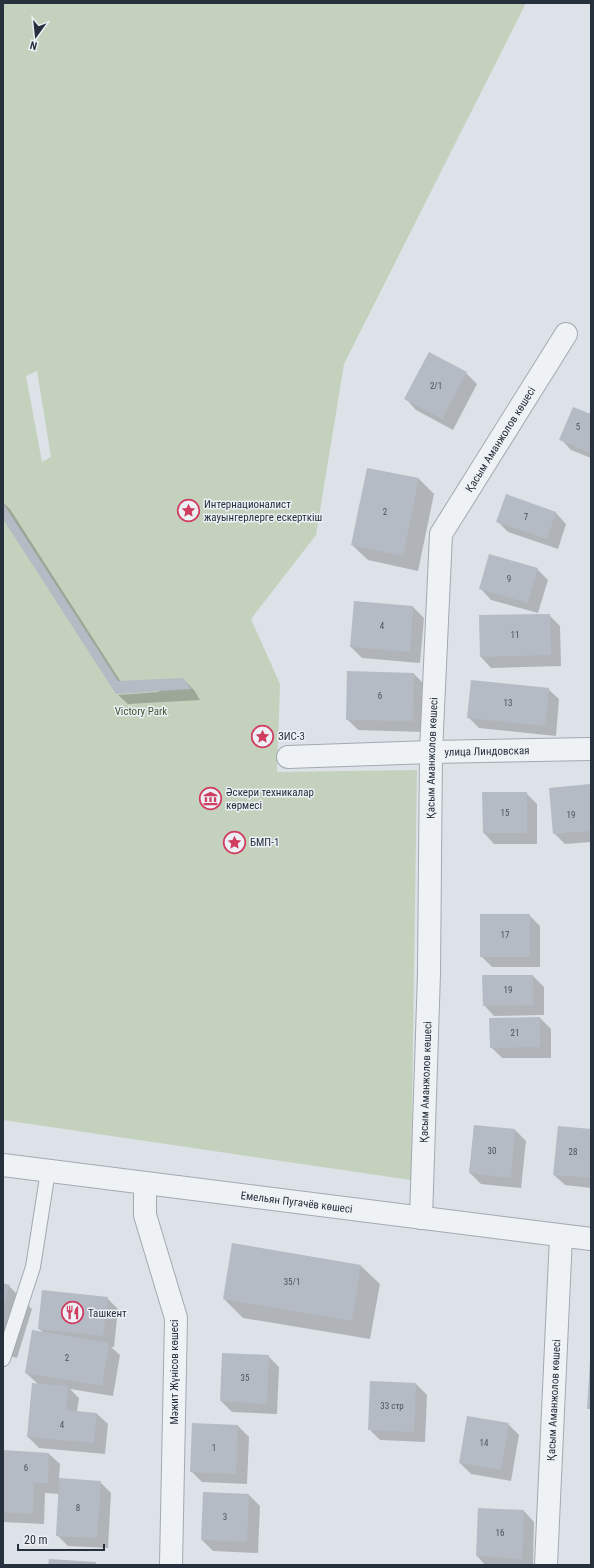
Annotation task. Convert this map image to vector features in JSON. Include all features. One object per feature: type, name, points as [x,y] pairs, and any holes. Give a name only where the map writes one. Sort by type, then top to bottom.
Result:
[{"type":"street","name":"Қасым Аманжолов көшесі","points":[[421,1218],[429,973],[431,752],[441,534],[566,334]]},
{"type":"street","name":"улица Линдовская","points":[[288,757],[431,752],[591,749]]},
{"type":"street","name":"Емельян Пугачёв көшесі","points":[[3,1165],[591,1239]]},
{"type":"street","name":"Мәжит Жүнісов көшесі","points":[[145,1183],[145,1215],[176,1318],[171,1565]]},
{"type":"street","name":"Қасым Аманжолов көшесі","points":[[546,1565],[561,1236]]},
{"type":"lane","points":[[3,1359],[33,1267],[48,1171]]},
{"type":"green space","name":"Victory Park","points":[[3,3],[526,3],[344,364],[316,535],[251,619],[280,684],[277,772],[417,770],[411,1180],[3,1120]],"holes":[[[37,371],[51,457],[42,462],[26,376]]]},
{"type":"building","points":[[429,352],[467,372],[442,419],[404,399]]},
{"type":"building","points":[[573,407],[591,414],[591,453],[559,440]]},
{"type":"building","points":[[367,468],[419,478],[403,556],[351,545]]},
{"type":"building","points":[[506,494],[556,512],[547,539],[496,522]]},
{"type":"building","points":[[3,503],[118,681],[183,678],[191,689],[116,694],[3,519]]},
{"type":"building","points":[[489,554],[538,568],[528,603],[479,589]]},
{"type":"building","points":[[354,601],[413,606],[410,652],[350,647]]},
{"type":"building","points":[[550,614],[551,655],[480,657],[479,615]]},
{"type":"building","points":[[347,671],[414,673],[413,721],[346,720]]},
{"type":"building","points":[[471,680],[549,688],[545,726],[467,718]]},
{"type":"building","points":[[590,784],[591,831],[553,834],[549,788]]},
{"type":"building","points":[[482,792],[527,792],[527,833],[483,833]]},
{"type":"building","points":[[480,914],[530,914],[530,957],[480,957]]},
{"type":"building","points":[[482,975],[533,975],[533,1005],[483,1006]]},
{"type":"building","points":[[540,1017],[540,1047],[490,1048],[489,1018]]},
{"type":"building","points":[[474,1125],[515,1129],[511,1178],[469,1173]]},
{"type":"building","points":[[558,1126],[591,1129],[591,1178],[553,1175]]},
{"type":"building","points":[[232,1243],[361,1265],[352,1321],[223,1299]]},
{"type":"building","points":[[3,1283],[10,1285],[3,1306]]},
{"type":"building","name":"Ташкент","points":[[42,1290],[108,1297],[103,1336],[38,1329]]},
{"type":"building","points":[[32,1330],[109,1343],[102,1386],[25,1373]]},
{"type":"building","points":[[222,1353],[269,1355],[267,1404],[220,1401]]},
{"type":"building","points":[[590,1361],[591,1409],[587,1409]]},
{"type":"building","points":[[370,1381],[416,1383],[414,1432],[368,1430]]},
{"type":"building","points":[[32,1383],[68,1386],[66,1410],[97,1413],[94,1443],[27,1437]]},
{"type":"building","points":[[467,1416],[509,1423],[501,1470],[459,1463]]},
{"type":"building","points":[[192,1423],[238,1425],[236,1474],[190,1472]]},
{"type":"building","points":[[3,1450],[49,1453],[48,1483],[34,1483],[33,1514],[3,1512]]},
{"type":"building","points":[[59,1478],[101,1481],[97,1538],[56,1536]]},
{"type":"building","points":[[203,1492],[249,1494],[247,1542],[201,1540]]},
{"type":"building","points":[[478,1508],[524,1510],[522,1559],[476,1556]]},
{"type":"building","points":[[49,1559],[96,1562],[96,1565],[48,1565]]},
{"type":"place","name":"Интернационалист жауынгерлерге ескерткіш","points":[[189,510]]},
{"type":"place","name":"ЗИС-3","points":[[262,736]]},
{"type":"place","name":"Әскери техникалар көрмесі","points":[[210,798]]},
{"type":"place","name":"БМП-1","points":[[234,842]]},
{"type":"place","name":"Ташкент","points":[[73,1313]]}]
